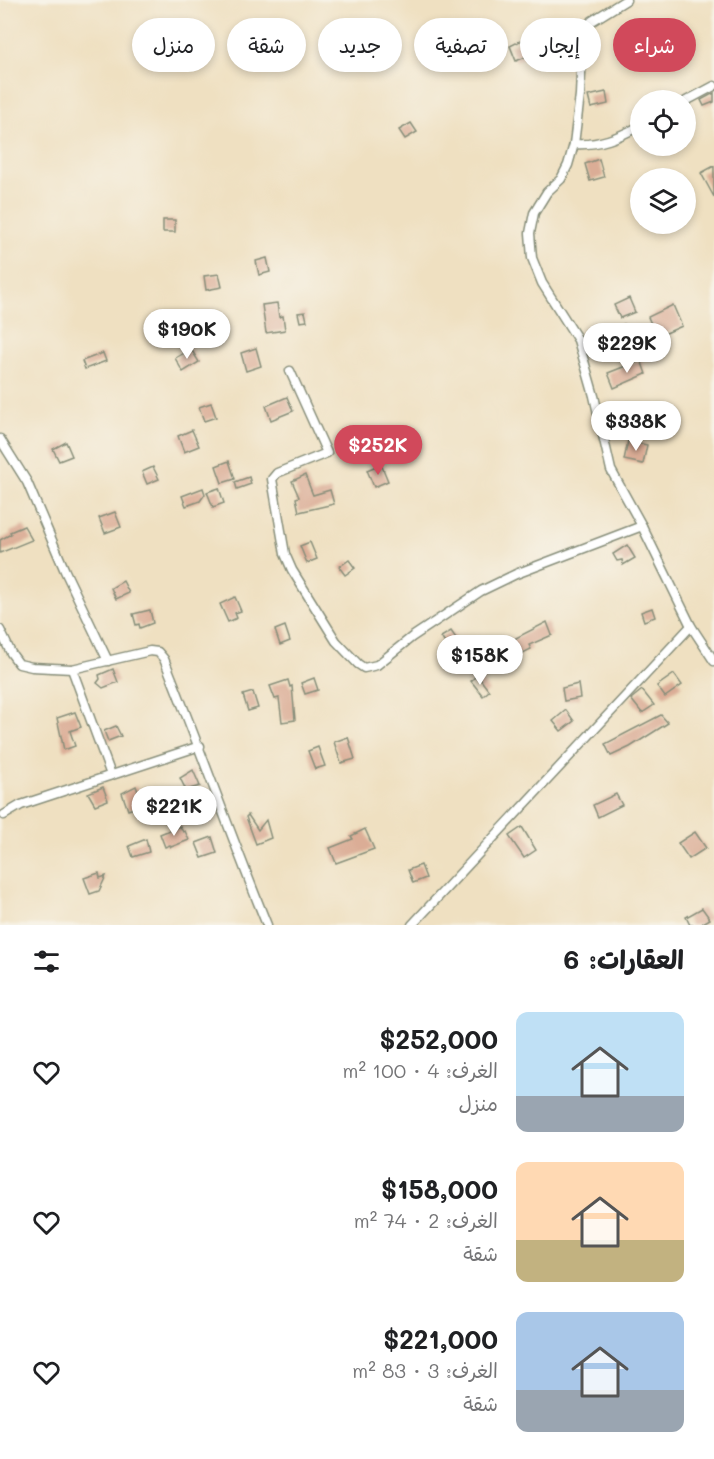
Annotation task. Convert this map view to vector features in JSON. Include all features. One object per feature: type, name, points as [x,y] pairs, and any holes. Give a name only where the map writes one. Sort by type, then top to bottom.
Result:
[{"type":"street","points":[[626,0],[583,29],[580,95],[574,144],[561,179],[547,192],[534,213],[530,232],[532,258],[542,283],[578,340],[611,470],[642,526],[691,626],[714,661]]},
{"type":"street","points":[[696,96],[714,86]]},
{"type":"street","points":[[574,144],[587,145],[606,142],[630,131]]},
{"type":"street","points":[[291,371],[327,453],[276,473],[272,480],[285,554],[292,570],[336,641],[364,668],[377,665],[450,610],[481,591],[516,574],[642,526]]},
{"type":"street","points":[[0,439],[27,482],[65,571],[108,661]]},
{"type":"street","points":[[412,925],[691,626]]},
{"type":"street","points":[[0,630],[19,664],[32,667],[72,669],[143,651],[158,652],[164,659],[200,746],[247,878],[267,925]]},
{"type":"street","points":[[72,669],[111,775]]},
{"type":"street","points":[[4,815],[21,805],[200,746]]},
{"type":"building","points":[[520,41],[520,59],[516,61],[510,46]]},
{"type":"building","points":[[606,92],[608,104],[591,108],[588,96]]},
{"type":"building","points":[[714,93],[714,102],[704,106],[701,100]]},
{"type":"building","points":[[411,123],[417,132],[405,139],[399,130]]},
{"type":"building","points":[[599,159],[604,177],[590,181],[585,164]]},
{"type":"building","points":[[714,166],[714,197],[701,173]]},
{"type":"building","points":[[163,220],[175,220],[175,232],[163,232]]},
{"type":"building","points":[[267,258],[270,272],[259,275],[256,261]]},
{"type":"building","points":[[219,274],[222,287],[206,290],[204,276]]},
{"type":"building","points":[[629,298],[635,312],[620,318],[614,305]]},
{"type":"building","points":[[277,303],[279,317],[283,316],[285,330],[266,333],[262,305]]},
{"type":"building","points":[[673,305],[682,326],[657,337],[648,317]]},
{"type":"building","points":[[305,312],[307,321],[300,322],[298,313]]},
{"type":"building","points":[[624,324],[632,340],[617,347],[609,331]]},
{"type":"building","points":[[256,348],[261,366],[246,371],[241,353]]},
{"type":"building","points":[[191,349],[199,362],[183,372],[175,358]]},
{"type":"building","points":[[103,353],[106,361],[85,369],[82,361]]},
{"type":"building","points":[[641,360],[646,374],[614,388],[608,373]]},
{"type":"building","points":[[287,397],[293,411],[271,420],[266,406]]},
{"type":"building","points":[[211,403],[216,417],[204,421],[199,407]]},
{"type":"building","points":[[192,430],[199,446],[184,452],[178,436]]},
{"type":"building","points":[[628,441],[647,445],[643,464],[624,460]]},
{"type":"building","points":[[66,442],[72,456],[59,461],[53,449]]},
{"type":"building","points":[[229,461],[235,479],[222,483],[216,466]]},
{"type":"building","points":[[381,464],[388,481],[374,487],[367,470]]},
{"type":"building","points":[[153,467],[159,479],[147,484],[142,472]]},
{"type":"building","points":[[305,475],[313,495],[330,490],[334,504],[299,512],[296,498],[299,497],[292,481]]},
{"type":"building","points":[[249,477],[251,484],[237,489],[235,482]]},
{"type":"building","points":[[203,488],[205,494],[200,501],[186,506],[182,496]]},
{"type":"building","points":[[219,488],[224,503],[213,507],[207,492]]},
{"type":"building","points":[[115,512],[121,527],[105,533],[99,518]]},
{"type":"building","points":[[24,526],[32,540],[0,553],[0,540],[11,534],[10,532]]},
{"type":"building","points":[[310,542],[317,559],[307,563],[300,546]]},
{"type":"building","points":[[627,545],[635,558],[623,565],[622,560],[617,561],[613,554]]},
{"type":"building","points":[[349,560],[355,568],[345,575],[339,567]]},
{"type":"building","points":[[123,581],[129,593],[116,599],[111,588]]},
{"type":"building","points":[[235,597],[241,611],[235,613],[237,618],[228,622],[220,604]]},
{"type":"building","points":[[652,608],[655,617],[644,621],[641,612]]},
{"type":"building","points":[[150,610],[153,623],[140,628],[139,624],[136,625],[133,614]]},
{"type":"building","points":[[547,622],[552,635],[529,645],[531,649],[515,657],[508,642]]},
{"type":"building","points":[[285,626],[290,641],[280,645],[275,630]]},
{"type":"building","points":[[451,631],[460,644],[449,650],[441,637]]},
{"type":"building","points":[[113,669],[118,682],[103,688],[97,683],[100,679],[99,675]]},
{"type":"building","points":[[674,674],[682,685],[665,697],[657,686]]},
{"type":"building","points":[[477,675],[489,691],[483,696],[471,681]]},
{"type":"building","points":[[314,678],[318,690],[305,694],[301,683]]},
{"type":"building","points":[[288,680],[290,687],[292,686],[295,720],[282,722],[279,698],[275,699],[270,686]]},
{"type":"building","points":[[578,684],[580,698],[564,701],[562,688]]},
{"type":"building","points":[[642,690],[654,705],[642,713],[631,699]]},
{"type":"building","points":[[253,692],[258,708],[248,711],[243,695]]},
{"type":"building","points":[[566,710],[574,721],[561,731],[553,721]]},
{"type":"building","points":[[75,712],[81,727],[70,731],[75,746],[64,750],[57,718]]},
{"type":"building","points":[[661,715],[668,723],[611,756],[605,744]]},
{"type":"building","points":[[116,726],[121,736],[108,741],[104,731]]},
{"type":"building","points":[[348,737],[355,759],[341,763],[334,742]]},
{"type":"building","points":[[318,747],[325,766],[315,769],[308,751]]},
{"type":"building","points":[[193,770],[200,786],[186,790],[180,778]]},
{"type":"building","points":[[136,786],[143,805],[128,810],[122,793]]},
{"type":"building","points":[[103,787],[108,800],[95,805],[88,793]]},
{"type":"building","points":[[616,794],[622,805],[598,817],[593,805]]},
{"type":"building","points":[[248,815],[258,830],[266,820],[271,838],[256,844],[246,817]]},
{"type":"building","points":[[180,826],[189,840],[165,847],[160,834]]},
{"type":"building","points":[[522,827],[536,850],[524,858],[509,836]]},
{"type":"building","points":[[365,829],[374,849],[336,863],[330,848],[353,839],[351,836]]},
{"type":"building","points":[[695,832],[706,848],[689,859],[678,843]]},
{"type":"building","points":[[212,837],[217,853],[202,858],[196,843]]},
{"type":"building","points":[[146,839],[149,852],[133,857],[129,846]]},
{"type":"building","points":[[421,865],[426,878],[413,883],[408,870]]},
{"type":"building","points":[[99,873],[100,878],[106,876],[99,891],[90,894],[84,878]]},
{"type":"building","points":[[702,908],[710,919],[703,923],[705,925],[690,925],[686,917]]}]
